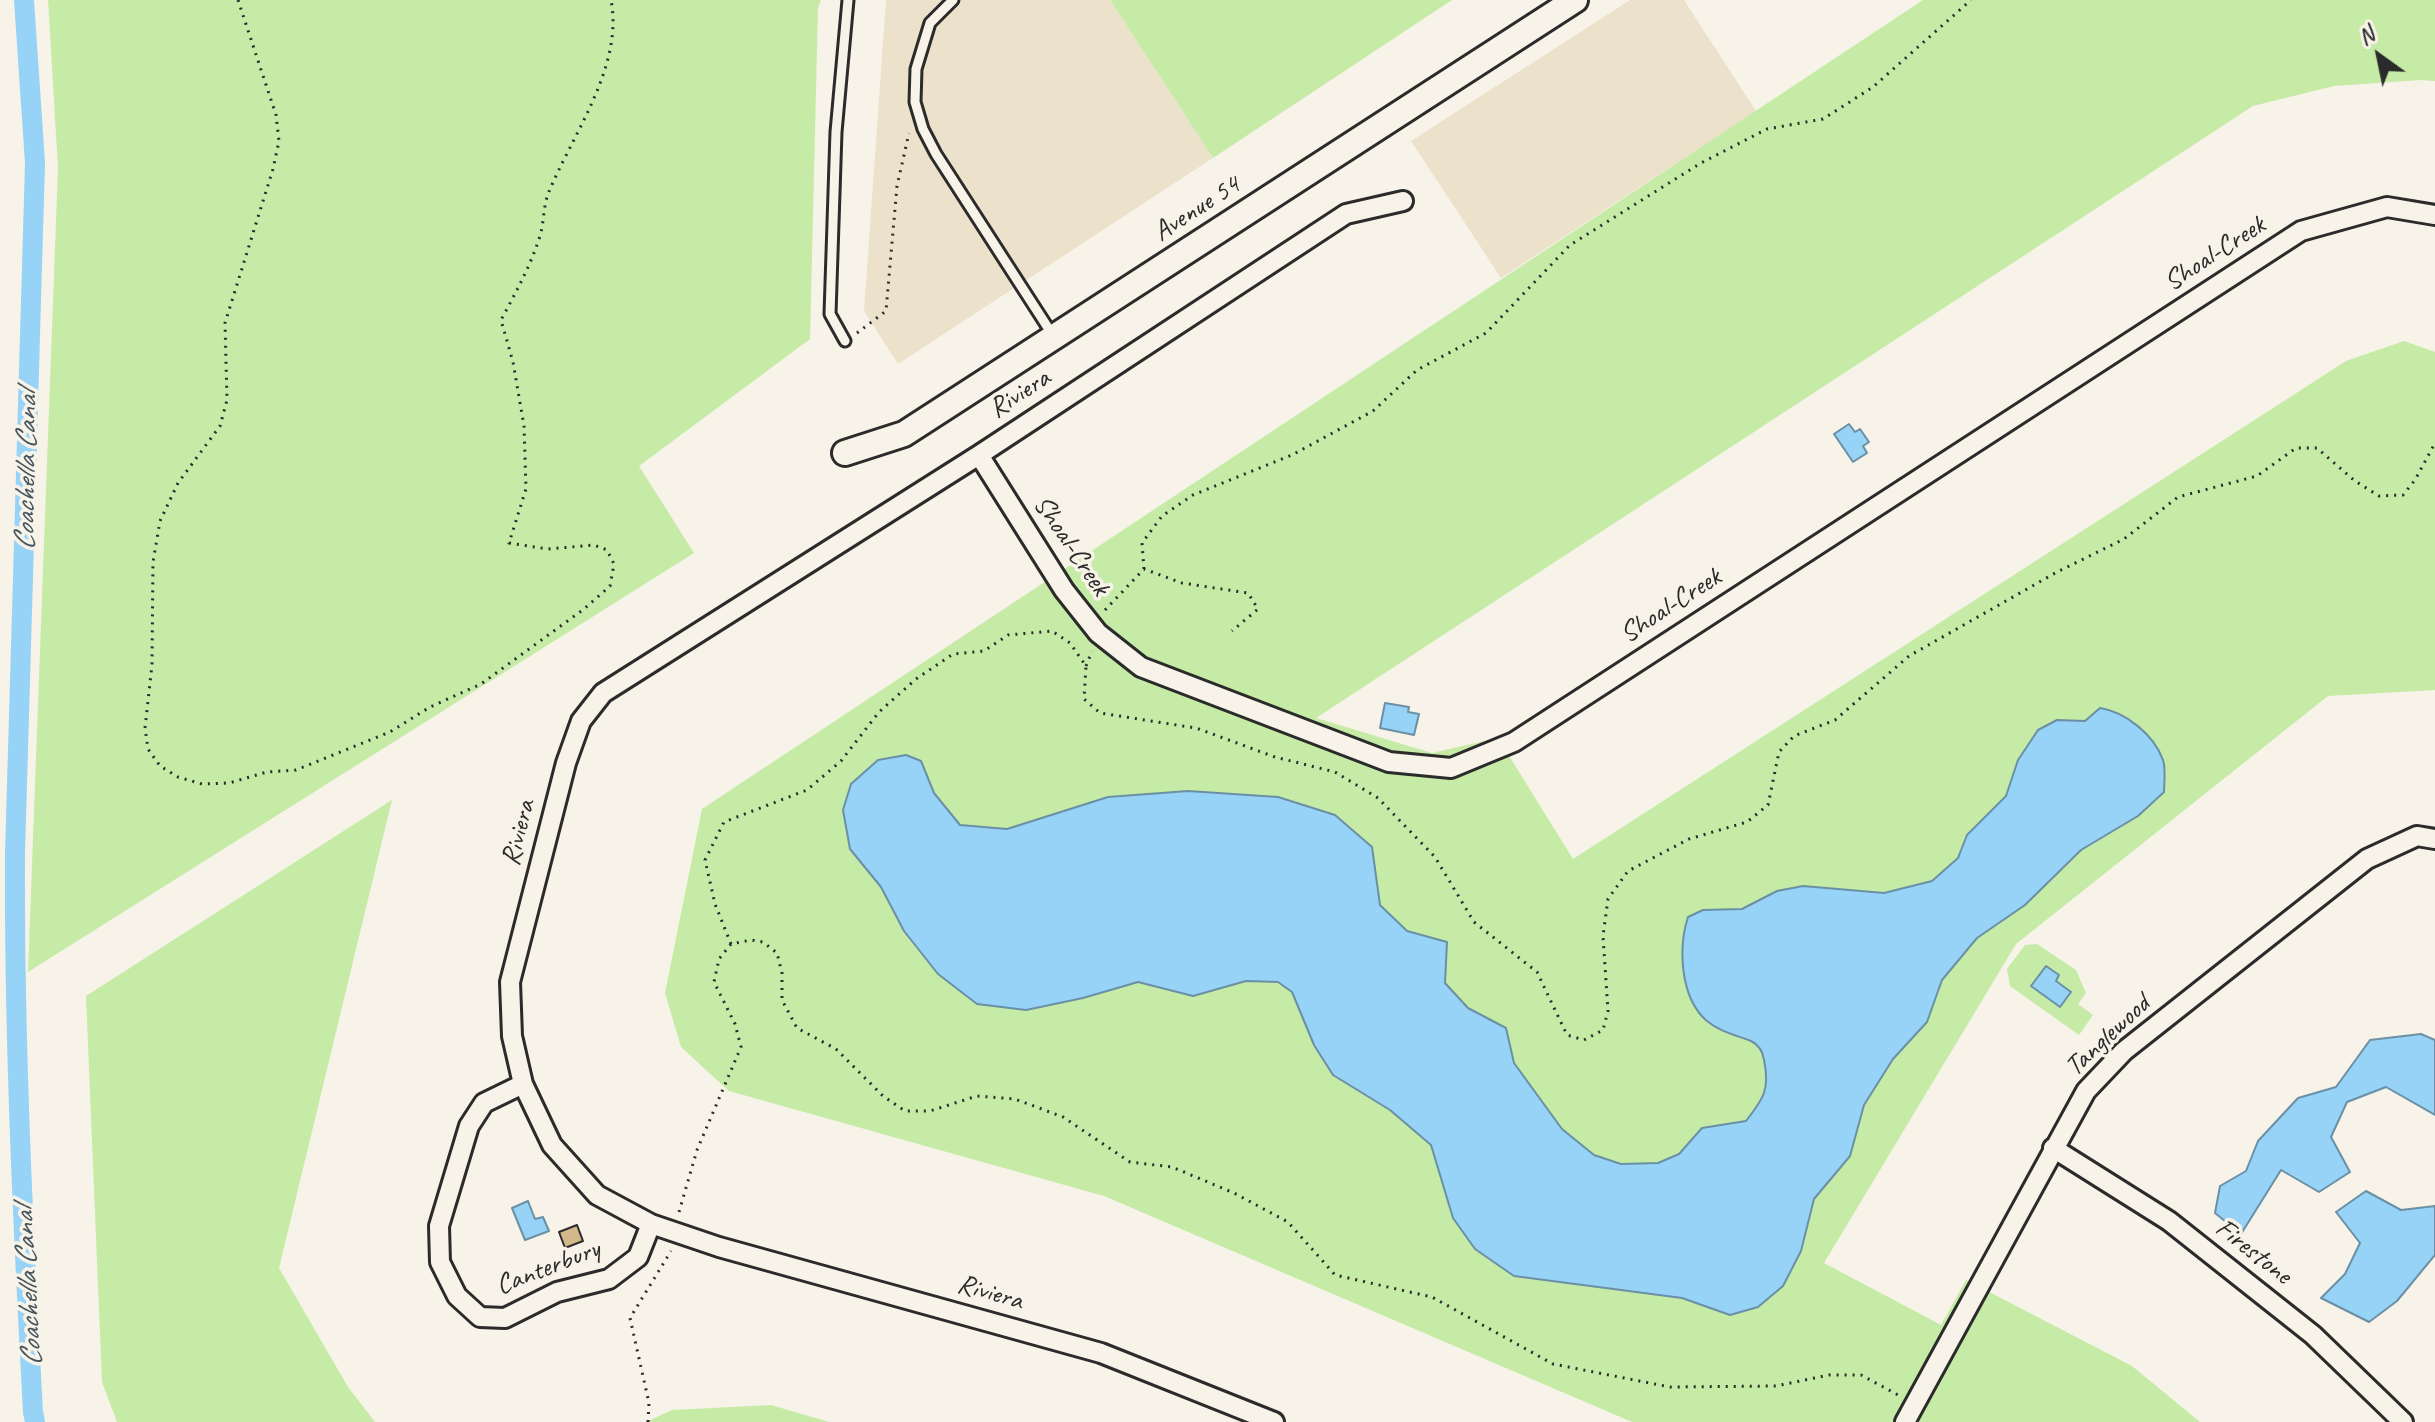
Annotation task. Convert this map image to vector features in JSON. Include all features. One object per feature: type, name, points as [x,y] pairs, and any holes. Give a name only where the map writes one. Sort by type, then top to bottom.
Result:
[{"type":"street","name":"Avenue 54","points":[[845,453],[904,434],[1575,0]]},
{"type":"street","name":"Riviera","points":[[1274,1422],[1101,1353],[675,1232],[651,1224],[597,1195],[552,1145],[523,1084],[512,1036],[510,982],[566,763],[581,721],[603,693],[979,455],[1346,214],[1403,201]]},
{"type":"street","name":"Shoal-Creek","points":[[979,455],[1064,590],[1098,633],[1141,667],[1389,762],[1451,768],[1514,742],[2301,231],[2387,207],[2435,215]]},
{"type":"street","name":"Tanglewood","points":[[1909,1414],[2086,1091],[2124,1051],[2367,859],[2417,836],[2435,839]]},
{"type":"street","name":"Canterbury","points":[[523,1084],[484,1103],[469,1126],[439,1226],[440,1262],[457,1296],[480,1317],[505,1318],[557,1292],[609,1279],[638,1257],[651,1224]]},
{"type":"street","name":"Firestone","points":[[2053,1148],[2169,1221],[2313,1335],[2403,1422]]},
{"type":"lane","points":[[845,341],[830,314],[836,132],[848,0]]},
{"type":"lane","points":[[953,0],[930,23],[916,69],[915,102],[923,129],[1054,337]]},
{"type":"path","points":[[238,0],[276,115],[279,141],[225,323],[227,400],[220,426],[178,483],[160,521],[153,562],[152,665],[145,728],[148,749],[160,766],[178,777],[202,784],[229,783],[267,772],[296,770],[390,732],[430,707],[481,684],[584,609],[610,586],[614,564],[607,550],[594,545],[548,549],[509,543],[526,489],[524,426],[513,362],[501,320],[527,275],[541,231],[546,199],[604,75],[613,46],[615,17],[611,0]]},
{"type":"path","points":[[1086,666],[1105,610],[1144,569],[1142,543],[1162,516],[1193,495],[1292,455],[1373,411],[1417,370],[1486,333],[1570,245],[1701,163],[1767,129],[1823,119],[1873,87],[1971,0]]},
{"type":"path","points":[[845,341],[886,311],[897,186],[915,102]]},
{"type":"path","points":[[1144,569],[1182,583],[1248,593],[1258,609],[1232,631]]},
{"type":"path","points":[[648,1422],[649,1403],[630,1318],[670,1256],[697,1150],[741,1047],[735,1024],[714,982],[719,959],[731,944],[751,940],[763,942],[777,953],[782,973],[782,1000],[797,1028],[836,1049],[883,1096],[905,1111],[930,1111],[977,1096],[1015,1099],[1063,1117],[1130,1162],[1172,1167],[1234,1193],[1288,1222],[1335,1275],[1432,1297],[1553,1364],[1670,1387],[1776,1386],[1829,1375],[1861,1375],[1892,1389],[1909,1414]]},
{"type":"shaded area","points":[[886,0],[1110,0],[1213,158],[898,364],[864,311]]},
{"type":"shaded area","points":[[1630,0],[1684,0],[1756,111],[1501,278],[1411,141]]},
{"type":"green space","points":[[48,0],[821,0],[818,8],[810,339],[639,466],[694,553],[28,972],[58,168]]},
{"type":"green space","points":[[1110,0],[1452,0],[1213,158]]},
{"type":"green space","points":[[1923,0],[2435,0],[2435,81],[2334,86],[2253,106],[1316,718],[1432,753],[1498,738],[1573,859],[2346,361],[2404,341],[2435,352],[2435,690],[2328,696],[2016,944],[1824,1263],[1941,1325],[1966,1280],[2132,1366],[2200,1422],[1632,1422],[1104,1196],[729,1091],[681,1047],[665,993],[702,809]]},
{"type":"green space","points":[[392,800],[279,1268],[348,1387],[375,1422],[117,1422],[102,1382],[86,996]]},
{"type":"green space","points":[[2037,944],[2076,970],[2086,993],[2078,1004],[2093,1015],[2079,1035],[2010,986],[2007,969],[2025,945]]},
{"type":"green space","points":[[771,1405],[829,1422],[646,1422],[672,1410]]},
{"type":"water","points":[[1849,424],[1855,432],[1860,429],[1869,442],[1863,446],[1867,453],[1853,462],[1834,434]]},
{"type":"water","points":[[1385,703],[1409,707],[1408,712],[1419,714],[1414,735],[1380,728]]},
{"type":"water","points":[[2100,708],[2120,714],[2138,726],[2153,742],[2164,764],[2164,792],[2138,816],[2081,850],[2025,905],[1977,938],[1942,980],[1927,1022],[1893,1059],[1864,1105],[1850,1156],[1814,1199],[1801,1251],[1783,1286],[1758,1307],[1730,1315],[1682,1298],[1514,1276],[1475,1249],[1453,1218],[1431,1145],[1390,1110],[1333,1075],[1314,1045],[1292,992],[1278,982],[1246,981],[1193,996],[1138,982],[1026,1010],[977,1004],[938,974],[904,931],[881,887],[850,849],[843,810],[851,784],[878,760],[906,755],[921,761],[934,793],[960,825],[1007,829],[1108,797],[1188,791],[1278,797],[1335,815],[1372,847],[1380,905],[1407,931],[1447,942],[1445,983],[1468,1008],[1506,1028],[1514,1063],[1562,1129],[1594,1155],[1621,1164],[1658,1163],[1679,1154],[1702,1128],[1746,1121],[1766,1086],[1766,1070],[1758,1047],[1712,1025],[1691,999],[1682,957],[1688,917],[1703,910],[1742,909],[1777,891],[1803,886],[1884,893],[1932,881],[1958,858],[1967,835],[2006,796],[2018,760],[2038,730],[2057,720],[2085,721]]},
{"type":"water","points":[[2046,966],[2059,975],[2056,981],[2071,992],[2060,1007],[2031,986]]},
{"type":"water","points":[[2421,1034],[2435,1040],[2435,1115],[2386,1087],[2347,1102],[2331,1137],[2350,1172],[2319,1192],[2281,1170],[2241,1234],[2215,1213],[2220,1186],[2246,1171],[2258,1141],[2298,1098],[2336,1087],[2370,1040]]},
{"type":"water","points":[[2366,1191],[2401,1210],[2435,1206],[2435,1255],[2397,1301],[2369,1322],[2321,1298],[2345,1274],[2360,1243],[2336,1212]]},
{"type":"water","points":[[528,1201],[535,1219],[543,1217],[549,1231],[525,1240],[512,1208]]},
{"type":"building","points":[[577,1225],[583,1241],[565,1248],[559,1232]]},
{"type":"waterway","name":"Coachella Canal","points":[[24,0],[35,163],[15,923],[23,1203],[35,1422]]}]
